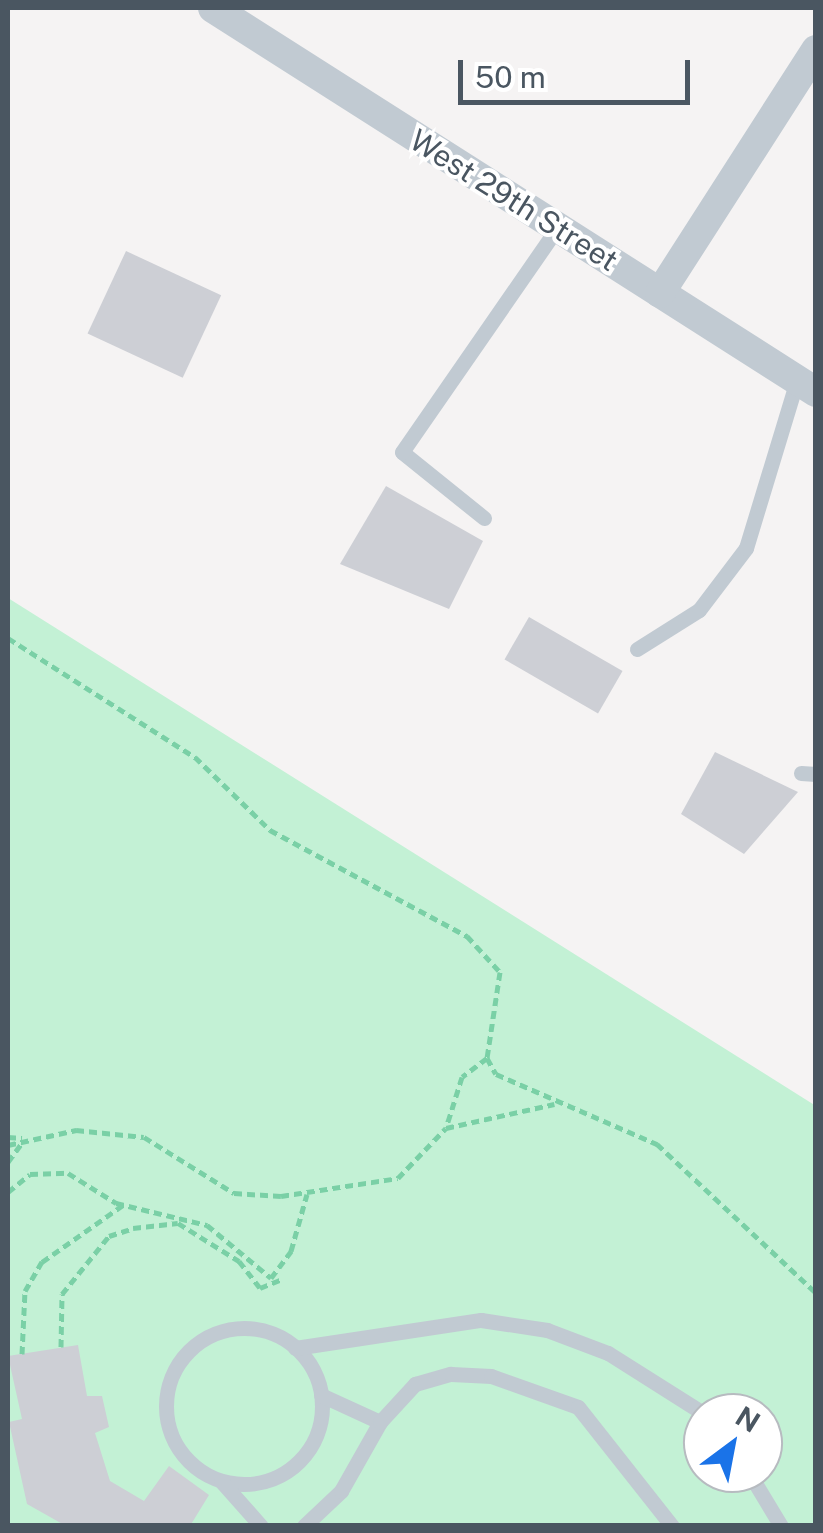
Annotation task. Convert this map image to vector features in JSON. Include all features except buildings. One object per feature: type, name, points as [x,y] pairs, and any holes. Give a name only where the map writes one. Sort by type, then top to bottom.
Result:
[{"type":"street","name":"West 29th Street","points":[[212,8],[806,386]]},
{"type":"street","points":[[660,292],[816,50]]},
{"type":"lane","points":[[484,518],[402,452],[558,228]]},
{"type":"lane","points":[[637,649],[699,610],[746,548],[806,386]]},
{"type":"lane","points":[[295,1348],[508,1323],[608,1353],[683,1400]]},
{"type":"lane","points":[[224,1331],[274,1334],[295,1348],[321,1395],[321,1421],[296,1466],[247,1485],[221,1481],[198,1470],[169,1430],[176,1369],[224,1331]]},
{"type":"lane","points":[[304,1526],[341,1491],[380,1422],[415,1384],[450,1374],[548,1393],[578,1407],[672,1526]]},
{"type":"lane","points":[[321,1395],[380,1422]]},
{"type":"lane","points":[[221,1481],[261,1526]]},
{"type":"lane","points":[[761,1493],[781,1526]]},
{"type":"path","points":[[8,638],[195,756],[270,830],[468,936],[500,972],[487,1058],[462,1077],[446,1128],[398,1178],[307,1194],[234,1193],[144,1136],[76,1130],[8,1137]]},
{"type":"path","points":[[487,1058],[509,1086],[628,1126],[691,1168],[762,1250],[816,1293]]},
{"type":"path","points":[[446,1128],[560,1102]]},
{"type":"path","points":[[8,1145],[25,1138]]},
{"type":"path","points":[[8,1162],[25,1138]]},
{"type":"path","points":[[8,1192],[50,1169],[124,1205],[207,1225],[271,1278],[291,1251],[307,1194]]},
{"type":"path","points":[[22,1354],[22,1304],[42,1262],[124,1205]]},
{"type":"path","points":[[62,1348],[62,1294],[109,1236],[133,1228],[178,1223],[238,1261],[260,1288],[280,1280]]},
{"type":"green space","points":[[8,598],[816,1106],[815,1525],[8,1525]]}]
